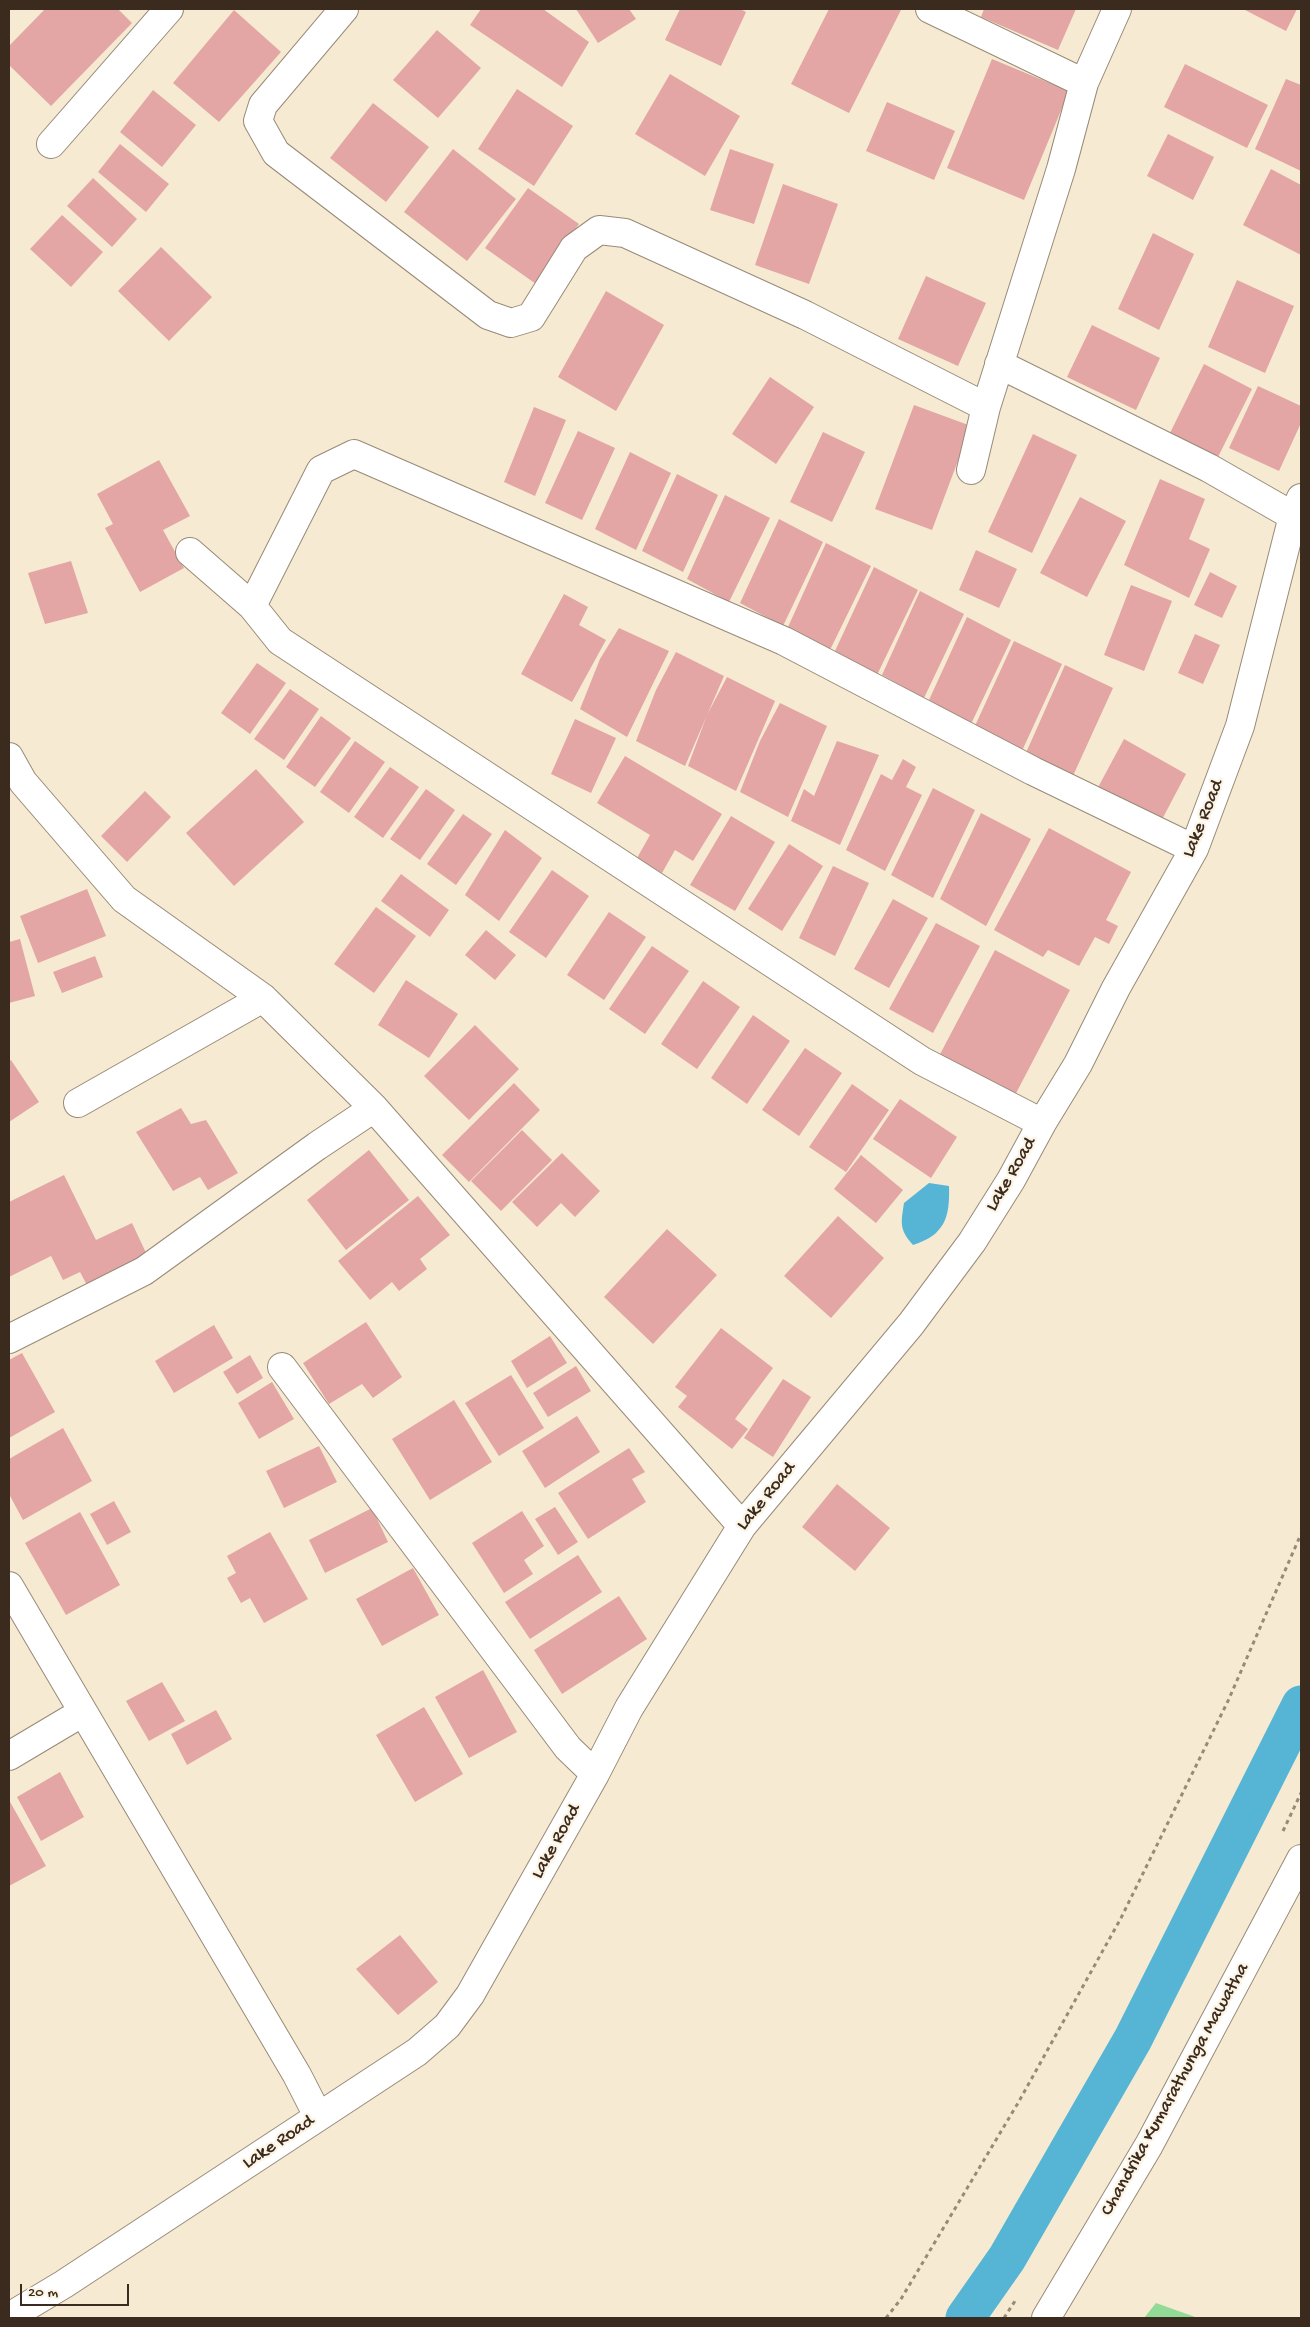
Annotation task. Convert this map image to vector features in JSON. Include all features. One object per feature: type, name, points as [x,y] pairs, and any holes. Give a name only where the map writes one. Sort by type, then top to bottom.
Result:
[{"type":"street","points":[[51,144],[169,9]]},
{"type":"street","points":[[344,9],[264,105],[258,121],[276,153],[488,315],[511,323],[530,317],[574,248],[599,230],[625,233],[805,315],[986,407]]},
{"type":"street","points":[[930,9],[1084,83]]},
{"type":"street","points":[[971,470],[986,407],[1061,169],[1084,83],[1118,9]]},
{"type":"street","points":[[999,364],[1209,468],[1297,507]]},
{"type":"street","points":[[252,606],[321,470],[354,454],[784,641],[1033,771],[1194,849]]},
{"type":"street","name":"Lake Road","points":[[9,2317],[64,2284],[417,2052],[447,2026],[470,1995],[595,1774],[629,1708],[742,1526],[911,1324],[972,1242],[1011,1180],[1042,1123],[1078,1064],[1116,988],[1194,849],[1240,726],[1297,507]]},
{"type":"street","points":[[190,552],[252,606],[280,641],[922,1062],[1042,1123]]},
{"type":"street","points":[[9,757],[22,782],[124,899],[263,998],[374,1108],[742,1526]]},
{"type":"street","points":[[78,1103],[263,998]]},
{"type":"street","points":[[9,1340],[144,1271],[317,1146],[374,1108]]},
{"type":"street","points":[[282,1366],[568,1748],[595,1774]]},
{"type":"street","points":[[9,1586],[297,2075],[318,2116]]},
{"type":"street","points":[[9,1756],[82,1712]]},
{"type":"street","name":"Chandrika Kumarathunga Mawatha","points":[[1046,2318],[1149,2145],[1301,1859]]},
{"type":"path","points":[[886,2318],[901,2299],[1018,2103],[1122,1918],[1228,1701],[1301,1534]]},
{"type":"green space","points":[[1156,2303],[1198,2318],[1144,2318]]},
{"type":"water","points":[[929,1183],[949,1186],[946,1216],[939,1230],[924,1241],[913,1245],[902,1226],[904,1203]]},
{"type":"building","points":[[45,9],[118,9],[132,23],[51,106],[9,65],[9,46]]},
{"type":"building","points":[[481,9],[543,9],[589,42],[562,87],[470,25]]},
{"type":"building","points":[[576,9],[629,9],[636,19],[598,43]]},
{"type":"building","points":[[680,9],[740,9],[746,12],[721,66],[665,40]]},
{"type":"building","points":[[829,9],[901,10],[849,113],[791,84]]},
{"type":"building","points":[[984,9],[1076,9],[1058,50],[981,17]]},
{"type":"building","points":[[1243,9],[1297,9],[1286,31]]},
{"type":"building","points":[[234,10],[281,52],[219,122],[173,83]]},
{"type":"building","points":[[437,30],[481,68],[438,118],[393,80]]},
{"type":"building","points":[[992,59],[1069,91],[1024,200],[947,168]]},
{"type":"building","points":[[1185,64],[1268,105],[1247,148],[1164,107]]},
{"type":"building","points":[[670,74],[740,116],[705,176],[635,134]]},
{"type":"building","points":[[1286,79],[1301,85],[1301,171],[1255,149]]},
{"type":"building","points":[[517,89],[573,126],[534,186],[478,149]]},
{"type":"building","points":[[153,90],[196,125],[162,167],[120,132]]},
{"type":"building","points":[[887,102],[955,131],[934,180],[866,151]]},
{"type":"building","points":[[373,103],[429,147],[386,202],[330,158]]},
{"type":"building","points":[[1168,134],[1214,157],[1193,200],[1147,176]]},
{"type":"building","points":[[120,144],[169,184],[146,212],[98,172]]},
{"type":"building","points":[[453,149],[516,199],[467,261],[404,212]]},
{"type":"building","points":[[730,149],[774,164],[754,224],[710,210]]},
{"type":"building","points":[[1271,169],[1301,185],[1301,255],[1243,225]]},
{"type":"building","points":[[93,178],[137,219],[112,247],[67,206]]},
{"type":"building","points":[[783,184],[838,204],[809,284],[755,265]]},
{"type":"building","points":[[528,188],[579,224],[536,284],[485,248]]},
{"type":"building","points":[[62,215],[103,252],[71,287],[30,249]]},
{"type":"building","points":[[1153,233],[1194,254],[1159,330],[1118,309]]},
{"type":"building","points":[[161,247],[212,297],[169,341],[118,291]]},
{"type":"building","points":[[926,276],[986,303],[958,366],[898,339]]},
{"type":"building","points":[[1237,280],[1294,306],[1265,373],[1208,347]]},
{"type":"building","points":[[606,291],[664,325],[616,411],[558,377]]},
{"type":"building","points":[[1092,325],[1160,358],[1136,410],[1067,377]]},
{"type":"building","points":[[1204,364],[1252,389],[1218,457],[1170,433]]},
{"type":"building","points":[[770,377],[814,407],[776,464],[732,434]]},
{"type":"building","points":[[1258,386],[1301,406],[1301,423],[1279,471],[1229,448]]},
{"type":"building","points":[[914,405],[971,426],[932,530],[875,509]]},
{"type":"building","points":[[534,407],[566,420],[535,496],[504,482]]},
{"type":"building","points":[[578,431],[615,448],[582,520],[545,503]]},
{"type":"building","points":[[823,432],[865,452],[832,522],[790,502]]},
{"type":"building","points":[[1033,434],[1077,455],[1032,553],[988,532]]},
{"type":"building","points":[[630,452],[671,473],[636,550],[595,529]]},
{"type":"building","points":[[159,460],[190,516],[163,530],[184,568],[140,592],[105,528],[113,524],[97,494]]},
{"type":"building","points":[[677,474],[718,495],[683,572],[642,551]]},
{"type":"building","points":[[1160,479],[1205,499],[1189,539],[1210,549],[1189,598],[1124,565]]},
{"type":"building","points":[[725,495],[770,518],[729,602],[687,579]]},
{"type":"building","points":[[1080,497],[1126,521],[1087,597],[1040,573]]},
{"type":"building","points":[[779,519],[823,542],[783,626],[740,603]]},
{"type":"building","points":[[826,543],[871,566],[830,650],[788,627]]},
{"type":"building","points":[[976,550],[1017,569],[999,608],[959,590]]},
{"type":"building","points":[[71,561],[88,613],[45,624],[28,573]]},
{"type":"building","points":[[874,567],[918,590],[877,675],[835,651]]},
{"type":"building","points":[[1210,572],[1237,586],[1222,618],[1194,605]]},
{"type":"building","points":[[1131,585],[1172,601],[1144,671],[1104,655]]},
{"type":"building","points":[[920,591],[964,614],[924,698],[882,675]]},
{"type":"building","points":[[564,594],[588,607],[579,625],[606,640],[572,702],[521,674]]},
{"type":"building","points":[[967,617],[1011,640],[971,724],[929,700]]},
{"type":"building","points":[[619,628],[669,651],[627,737],[580,709],[600,659]]},
{"type":"building","points":[[1195,634],[1220,645],[1203,684],[1178,673]]},
{"type":"building","points":[[1014,641],[1062,664],[1021,753],[974,728]]},
{"type":"building","points":[[676,652],[724,676],[685,766],[636,741],[656,690]]},
{"type":"building","points":[[257,663],[286,683],[250,734],[221,713]]},
{"type":"building","points":[[1065,665],[1113,688],[1072,778],[1025,755]]},
{"type":"building","points":[[727,677],[775,701],[736,791],[688,766],[707,715]]},
{"type":"building","points":[[290,689],[319,709],[284,760],[254,739]]},
{"type":"building","points":[[780,703],[827,726],[788,817],[740,792],[760,741]]},
{"type":"building","points":[[321,716],[351,738],[315,787],[286,767]]},
{"type":"building","points":[[575,719],[616,738],[591,793],[551,774]]},
{"type":"building","points":[[1124,739],[1186,774],[1158,827],[1095,793]]},
{"type":"building","points":[[355,741],[385,762],[349,813],[320,792]]},
{"type":"building","points":[[837,741],[879,755],[840,845],[791,821],[804,789],[814,796]]},
{"type":"building","points":[[625,756],[722,814],[693,861],[675,850],[662,873],[637,858],[650,835],[597,803]]},
{"type":"building","points":[[903,759],[916,767],[906,787],[922,795],[885,871],[846,850],[881,774],[892,780]]},
{"type":"building","points":[[390,767],[419,787],[383,838],[354,817]]},
{"type":"building","points":[[256,769],[304,822],[234,886],[186,833]]},
{"type":"building","points":[[933,788],[975,810],[933,898],[891,875]]},
{"type":"building","points":[[426,789],[455,810],[420,860],[390,839]]},
{"type":"building","points":[[145,791],[171,817],[127,862],[101,836]]},
{"type":"building","points":[[981,813],[1031,839],[986,926],[940,899]]},
{"type":"building","points":[[463,814],[492,834],[456,885],[427,864]]},
{"type":"building","points":[[731,816],[775,842],[735,911],[690,885]]},
{"type":"building","points":[[1049,828],[1131,872],[1106,920],[1118,926],[1109,944],[1095,937],[1079,966],[1048,950],[1043,957],[994,930]]},
{"type":"building","points":[[505,830],[542,858],[499,921],[465,895]]},
{"type":"building","points":[[789,844],[823,866],[782,931],[748,909]]},
{"type":"building","points":[[833,866],[869,883],[835,956],[799,938]]},
{"type":"building","points":[[552,870],[589,896],[546,958],[509,932]]},
{"type":"building","points":[[401,874],[449,910],[430,937],[381,901]]},
{"type":"building","points":[[87,889],[106,936],[38,963],[20,916]]},
{"type":"building","points":[[893,899],[928,918],[889,988],[854,969]]},
{"type":"building","points":[[376,907],[416,936],[374,993],[334,964]]},
{"type":"building","points":[[609,912],[646,937],[604,1000],[567,975]]},
{"type":"building","points":[[936,923],[980,946],[933,1033],[889,1009]]},
{"type":"building","points":[[486,930],[516,955],[495,980],[465,955]]},
{"type":"building","points":[[20,939],[35,996],[9,1003],[9,942]]},
{"type":"building","points":[[652,946],[689,971],[645,1034],[609,1009]]},
{"type":"building","points":[[995,950],[1070,990],[1013,1099],[938,1058]]},
{"type":"building","points":[[95,956],[103,977],[62,993],[53,972]]},
{"type":"building","points":[[406,980],[458,1014],[429,1058],[378,1025]]},
{"type":"building","points":[[703,981],[740,1007],[697,1069],[661,1044]]},
{"type":"building","points":[[753,1015],[790,1041],[747,1104],[711,1078]]},
{"type":"building","points":[[475,1025],[519,1069],[469,1120],[424,1076]]},
{"type":"building","points":[[805,1048],[842,1073],[799,1136],[762,1110]]},
{"type":"building","points":[[11,1060],[39,1102],[9,1122],[9,1061]]},
{"type":"building","points":[[514,1083],[540,1110],[469,1182],[442,1155]]},
{"type":"building","points":[[852,1084],[889,1110],[846,1172],[809,1147]]},
{"type":"building","points":[[900,1099],[957,1137],[931,1178],[873,1139]]},
{"type":"building","points":[[181,1108],[191,1124],[206,1120],[238,1173],[208,1190],[200,1177],[173,1191],[136,1132]]},
{"type":"building","points":[[522,1130],[552,1160],[501,1211],[471,1181]]},
{"type":"building","points":[[369,1150],[409,1200],[346,1250],[307,1200]]},
{"type":"building","points":[[562,1153],[600,1191],[575,1217],[561,1203],[537,1227],[512,1202]]},
{"type":"building","points":[[861,1155],[903,1190],[876,1223],[834,1189]]},
{"type":"building","points":[[64,1175],[96,1240],[132,1223],[148,1257],[88,1287],[80,1272],[63,1280],[51,1256],[9,1277],[9,1202]]},
{"type":"building","points":[[418,1196],[450,1235],[420,1259],[427,1269],[399,1291],[392,1282],[370,1300],[338,1261]]},
{"type":"building","points":[[838,1216],[884,1258],[831,1318],[784,1276]]},
{"type":"building","points":[[667,1229],[717,1275],[653,1344],[604,1297]]},
{"type":"building","points":[[366,1322],[402,1377],[373,1398],[362,1384],[329,1404],[303,1363]]},
{"type":"building","points":[[214,1325],[233,1358],[174,1393],[155,1361]]},
{"type":"building","points":[[721,1328],[773,1368],[735,1419],[748,1429],[732,1449],[678,1407],[687,1396],[675,1387]]},
{"type":"building","points":[[550,1336],[567,1363],[527,1388],[511,1361]]},
{"type":"building","points":[[22,1353],[55,1412],[9,1438],[9,1360]]},
{"type":"building","points":[[250,1355],[263,1378],[237,1394],[223,1372]]},
{"type":"building","points":[[576,1366],[591,1391],[548,1417],[533,1393]]},
{"type":"building","points":[[511,1375],[544,1428],[499,1456],[465,1403]]},
{"type":"building","points":[[783,1379],[811,1397],[773,1457],[744,1438]]},
{"type":"building","points":[[272,1382],[294,1419],[259,1439],[238,1403]]},
{"type":"building","points":[[454,1400],[492,1462],[430,1500],[392,1439]]},
{"type":"building","points":[[577,1416],[600,1452],[545,1488],[522,1451]]},
{"type":"building","points":[[63,1428],[92,1481],[23,1520],[9,1494],[9,1459]]},
{"type":"building","points":[[319,1446],[337,1482],[284,1508],[266,1471]]},
{"type":"building","points":[[629,1448],[645,1472],[632,1479],[646,1502],[588,1539],[558,1493]]},
{"type":"building","points":[[837,1484],[890,1528],[855,1571],[802,1527]]},
{"type":"building","points":[[114,1501],[131,1532],[107,1545],[90,1514]]},
{"type":"building","points":[[555,1507],[578,1542],[558,1555],[535,1519]]},
{"type":"building","points":[[372,1508],[388,1542],[325,1573],[309,1540]]},
{"type":"building","points":[[522,1511],[544,1546],[524,1560],[533,1574],[504,1593],[472,1543]]},
{"type":"building","points":[[80,1512],[120,1585],[66,1615],[25,1543]]},
{"type":"building","points":[[270,1532],[308,1599],[264,1623],[250,1598],[241,1603],[227,1578],[236,1573],[227,1556]]},
{"type":"building","points":[[578,1555],[602,1592],[530,1639],[505,1602]]},
{"type":"building","points":[[413,1568],[439,1615],[382,1646],[356,1599]]},
{"type":"building","points":[[619,1596],[647,1639],[562,1694],[534,1650]]},
{"type":"building","points":[[483,1670],[517,1732],[469,1758],[435,1697]]},
{"type":"building","points":[[162,1682],[185,1721],[149,1741],[126,1701]]},
{"type":"building","points":[[424,1707],[463,1774],[415,1802],[376,1735]]},
{"type":"building","points":[[216,1710],[232,1739],[187,1765],[171,1734]]},
{"type":"building","points":[[60,1772],[84,1817],[41,1841],[17,1797]]},
{"type":"building","points":[[9,1800],[46,1866],[9,1886]]},
{"type":"building","points":[[400,1935],[438,1982],[398,2015],[356,1969]]},
{"type":"waterway","points":[[965,2318],[1007,2258],[1133,2039],[1301,1705]]}]
